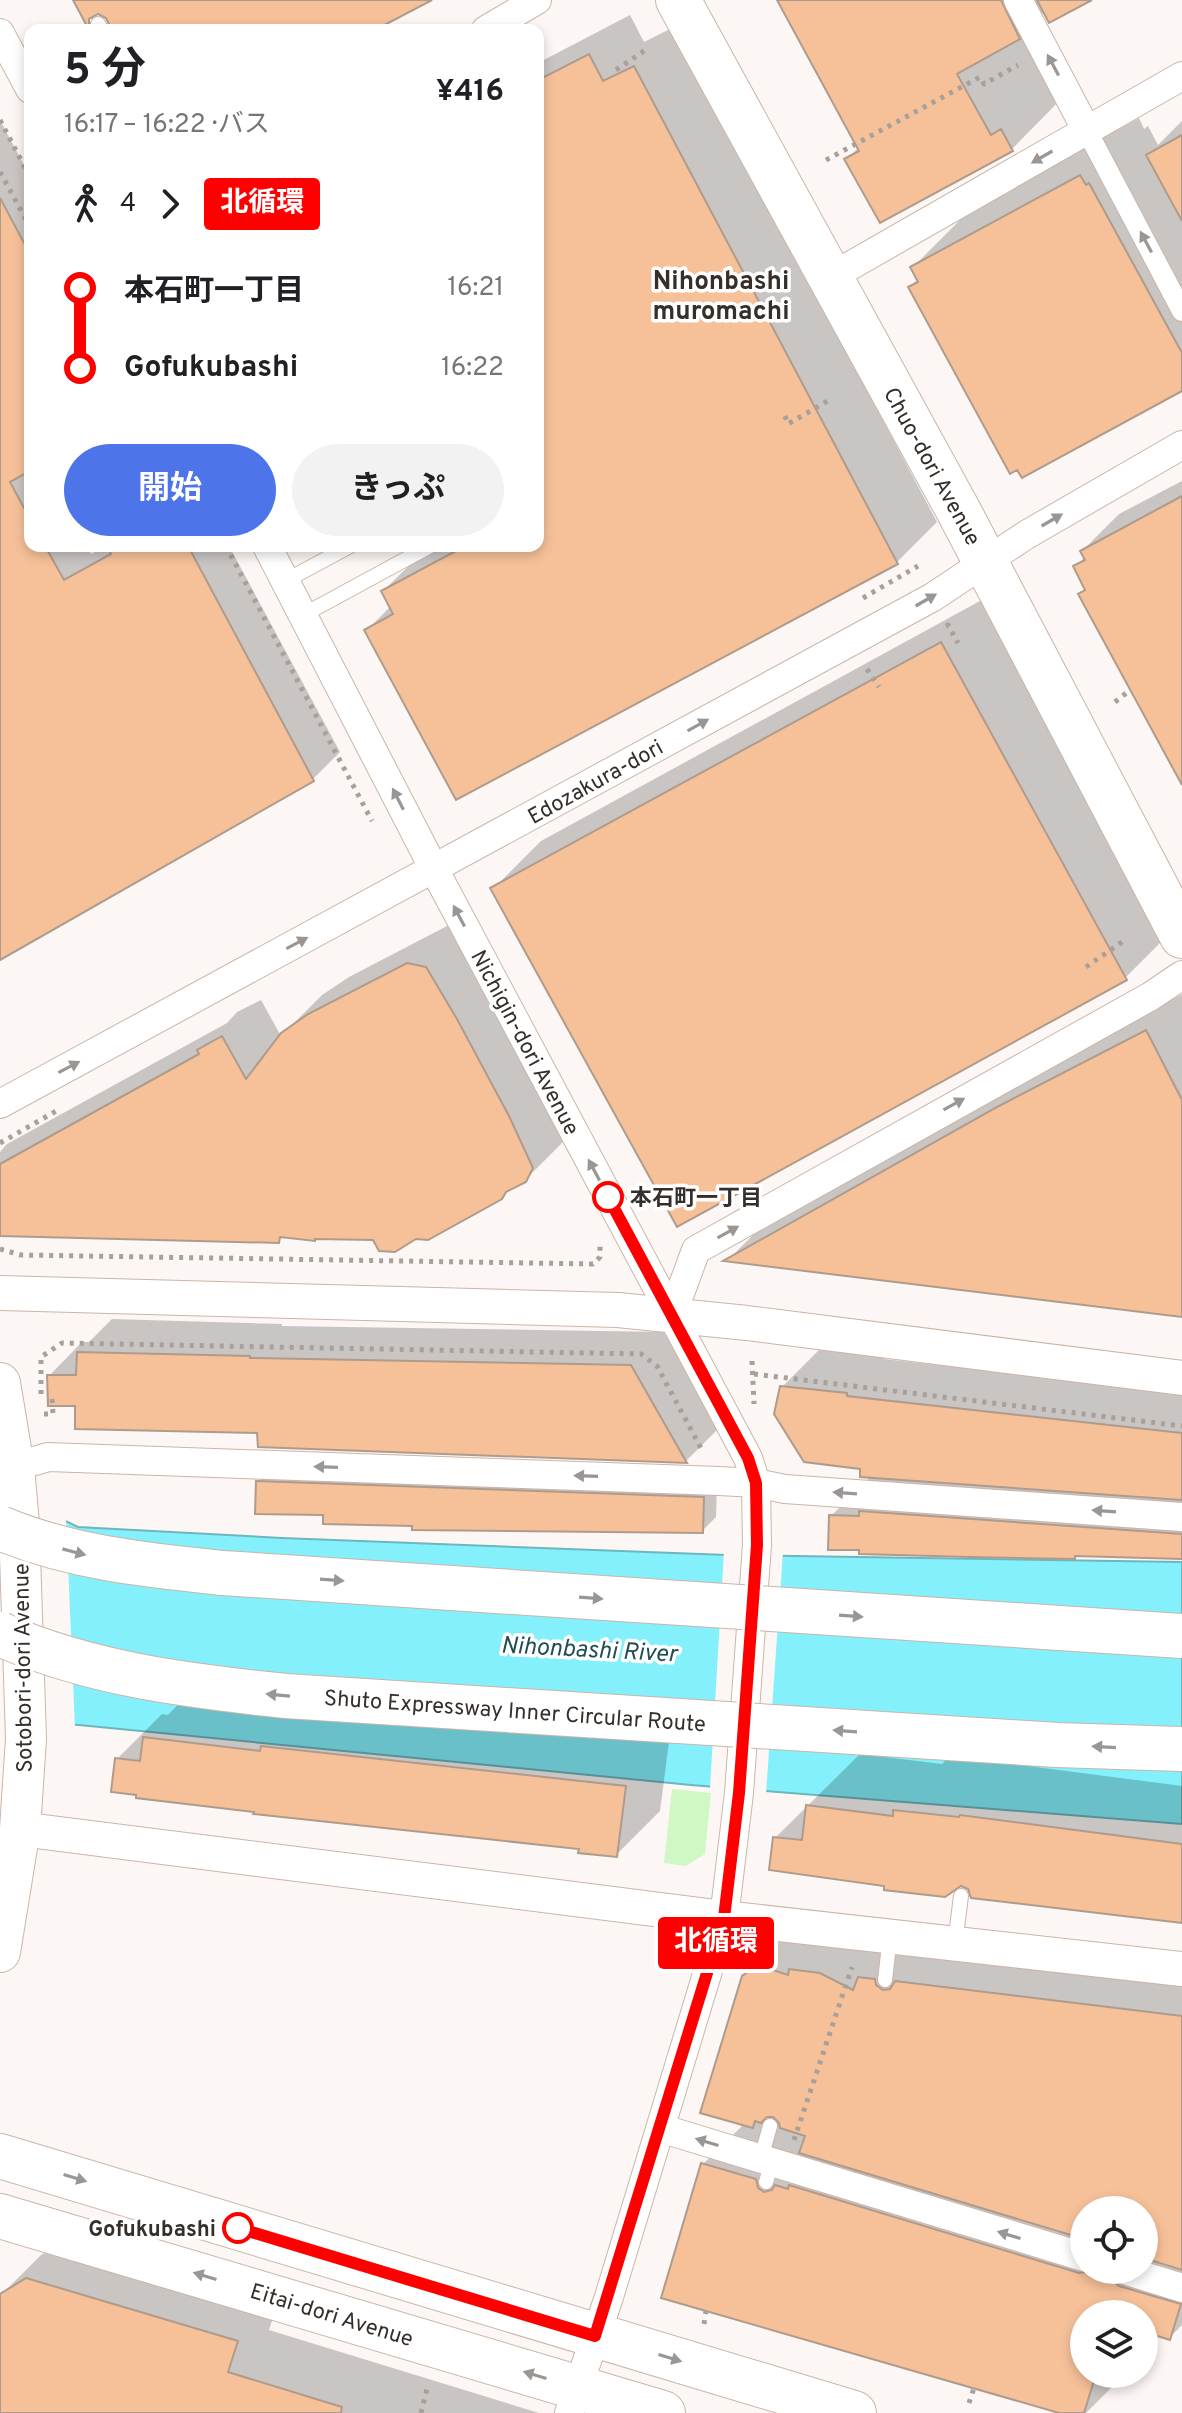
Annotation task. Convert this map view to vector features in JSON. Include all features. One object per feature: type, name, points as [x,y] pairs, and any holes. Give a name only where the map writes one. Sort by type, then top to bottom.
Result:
[{"type":"highway","name":"Chuo-dori Avenue","points":[[678,0],[986,562],[1182,936]]},
{"type":"highway","points":[[0,1528],[77,1554],[223,1573],[1182,1636]]},
{"type":"highway","name":"Shuto Expressway Inner Circular Route","points":[[0,1634],[51,1653],[148,1678],[212,1689],[1057,1745],[1182,1749]]},
{"type":"highway","points":[[0,2156],[854,2413]]},
{"type":"highway","name":"Eitai-dori Avenue","points":[[0,2216],[573,2400],[663,2413]]},
{"type":"main road","name":"Sotobori-dori Avenue","points":[[0,1383],[31,1462],[19,1524],[26,1739],[20,1829],[0,1952]]},
{"type":"street","points":[[496,24],[537,0]]},
{"type":"street","points":[[1018,0],[1182,311]]},
{"type":"street","points":[[1,35],[24,78]]},
{"type":"street","points":[[829,278],[1182,76]]},
{"type":"street","name":"Edozakura-dori","points":[[0,1104],[933,597],[1026,535],[1182,445]]},
{"type":"street","name":"Nichigin-dori Avenue","points":[[270,552],[434,869],[748,1458],[756,1483],[757,1545],[739,1793],[724,1918],[573,2400]]},
{"type":"street","points":[[672,1315],[696,1250],[1151,996],[1182,975]]},
{"type":"street","points":[[0,1293],[618,1310],[1182,1378]]},
{"type":"street","points":[[31,1462],[719,1481],[756,1483],[785,1489],[1182,1517]]},
{"type":"street","points":[[20,1829],[724,1918],[1182,1969]]},
{"type":"street","points":[[660,2128],[883,2203],[1045,2239],[1070,2251]]},
{"type":"street","points":[[1158,2281],[1182,2288]]},
{"type":"lane","points":[[285,581],[339,552]]},
{"type":"lane","points":[[303,615],[419,552]]},
{"type":"lane","points":[[955,1944],[961,1896]]},
{"type":"lane","points":[[885,1980],[890,1936]]},
{"type":"lane","points":[[770,2126],[771,2167]]},
{"type":"path","points":[[616,70],[647,49]]},
{"type":"path","points":[[826,160],[980,77],[984,84],[1045,51]]},
{"type":"path","points":[[0,120],[24,166]]},
{"type":"path","points":[[0,172],[24,216]]},
{"type":"path","points":[[785,416],[788,424],[831,399]]},
{"type":"path","points":[[229,552],[373,822]]},
{"type":"path","points":[[948,625],[958,643]]},
{"type":"path","points":[[867,669],[879,687]]},
{"type":"path","points":[[1115,702],[1130,690]]},
{"type":"path","points":[[1086,967],[1122,942]]},
{"type":"path","points":[[0,1143],[68,1105]]},
{"type":"path","points":[[0,1249],[21,1255],[593,1264],[600,1257],[600,1245]]},
{"type":"path","points":[[31,1462],[44,1414],[41,1357],[62,1343],[641,1354],[657,1366],[719,1481]]},
{"type":"path","points":[[754,1374],[1182,1426]]},
{"type":"path","points":[[44,1414],[53,1414],[52,1399]]},
{"type":"path","points":[[771,2167],[852,1967]]},
{"type":"path","points":[[704,2324],[706,2311]]},
{"type":"path","points":[[421,2413],[428,2385]]},
{"type":"path","points":[[969,2403],[974,2388]]},
{"type":"green space","points":[[672,1789],[711,1793],[705,1854],[686,1866],[664,1863]]},
{"type":"water","name":"Nihonbashi River","points":[[0,1489],[78,1527],[727,1555],[1182,1562],[1182,1824],[691,1785],[79,1725],[0,1721]]},
{"type":"pier","points":[[0,1485],[66,1517],[75,1728],[0,1725]]},
{"type":"pier","points":[[724,1551],[783,1552],[766,1794],[710,1788]]},
{"type":"building","points":[[73,0],[432,0],[386,24],[109,24],[106,18],[98,14],[86,24]]},
{"type":"building","points":[[777,0],[1001,0],[1020,39],[957,74],[991,135],[1001,129],[1013,151],[880,223],[844,159],[859,151]]},
{"type":"building","points":[[1037,0],[1092,0],[1049,23]]},
{"type":"building","points":[[589,54],[603,81],[634,66],[898,564],[456,800],[364,630],[393,614],[381,591],[454,552],[544,552],[544,77]]},
{"type":"building","points":[[1182,135],[1182,221],[1146,155]]},
{"type":"building","points":[[1080,175],[1086,185],[1089,183],[1182,353],[1182,391],[1022,478],[1017,470],[1010,474],[908,287],[918,282],[910,267]]},
{"type":"building","points":[[0,198],[24,243],[24,474],[10,482],[24,508],[24,552],[48,552],[64,580],[110,552],[191,552],[314,781],[0,960]]},
{"type":"building","points":[[1182,496],[1182,785],[1078,594],[1085,590],[1073,566],[1085,560],[1080,551]]},
{"type":"building","points":[[941,642],[1127,980],[677,1227],[490,888]]},
{"type":"building","points":[[407,963],[426,967],[509,1116],[533,1168],[526,1182],[506,1192],[502,1199],[428,1240],[416,1239],[395,1252],[379,1251],[373,1240],[315,1241],[280,1237],[279,1243],[0,1236],[0,1164],[199,1054],[197,1050],[222,1036],[246,1079],[281,1033],[308,1014]]},
{"type":"building","points":[[1146,1030],[1182,1100],[1182,1317],[723,1261],[999,1106]]},
{"type":"building","points":[[77,1352],[631,1365],[687,1463],[258,1447],[257,1433],[75,1429],[75,1406],[48,1406],[47,1375],[76,1375]]},
{"type":"building","points":[[780,1386],[1182,1433],[1182,1500],[860,1477],[860,1469],[804,1462],[774,1414]]},
{"type":"building","points":[[256,1481],[704,1497],[703,1533],[412,1530],[412,1526],[323,1524],[323,1515],[255,1514]]},
{"type":"building","points":[[859,1511],[1182,1534],[1182,1559],[970,1557],[859,1554],[859,1550],[828,1550],[829,1515],[859,1516]]},
{"type":"building","points":[[143,1737],[260,1751],[261,1746],[626,1786],[617,1857],[578,1853],[579,1849],[253,1814],[111,1792],[115,1758],[140,1761]]},
{"type":"building","points":[[806,1805],[893,1816],[893,1810],[960,1815],[1182,1844],[1182,1923],[971,1898],[968,1889],[961,1886],[945,1897],[769,1870],[773,1837],[802,1840]]},
{"type":"building","points":[[758,1965],[788,1975],[789,1969],[820,1973],[853,1990],[858,1977],[875,1979],[876,1985],[883,1990],[890,1989],[895,1981],[1182,2016],[1182,2270],[1158,2262],[1158,2196],[1070,2196],[1070,2235],[799,2153],[805,2136],[780,2128],[773,2117],[767,2117],[761,2123],[755,2121],[753,2128],[700,2113],[742,1976]]},
{"type":"building","points":[[701,2163],[756,2179],[758,2188],[764,2192],[772,2190],[775,2185],[788,2189],[789,2185],[1070,2270],[1070,2284],[1117,2284],[1181,2304],[1170,2340],[1158,2336],[1158,2300],[1070,2300],[1070,2388],[1092,2388],[1084,2413],[1059,2413],[661,2298]]},
{"type":"building","points":[[26,2278],[238,2341],[228,2372],[342,2407],[341,2413],[0,2413],[0,2294]]},
{"type":"bus line","name":"北循環","points":[[238,2228],[595,2336],[609,2297],[724,1918],[739,1793],[757,1545],[756,1483],[748,1458],[608,1197]]},
{"type":"place","name":"本石町一丁目","points":[[608,1197]]},
{"type":"place","name":"Gofukubashi","points":[[238,2228]]},
{"type":"district","name":"Nihonbashi muromachi","points":[[721,295]]}]
